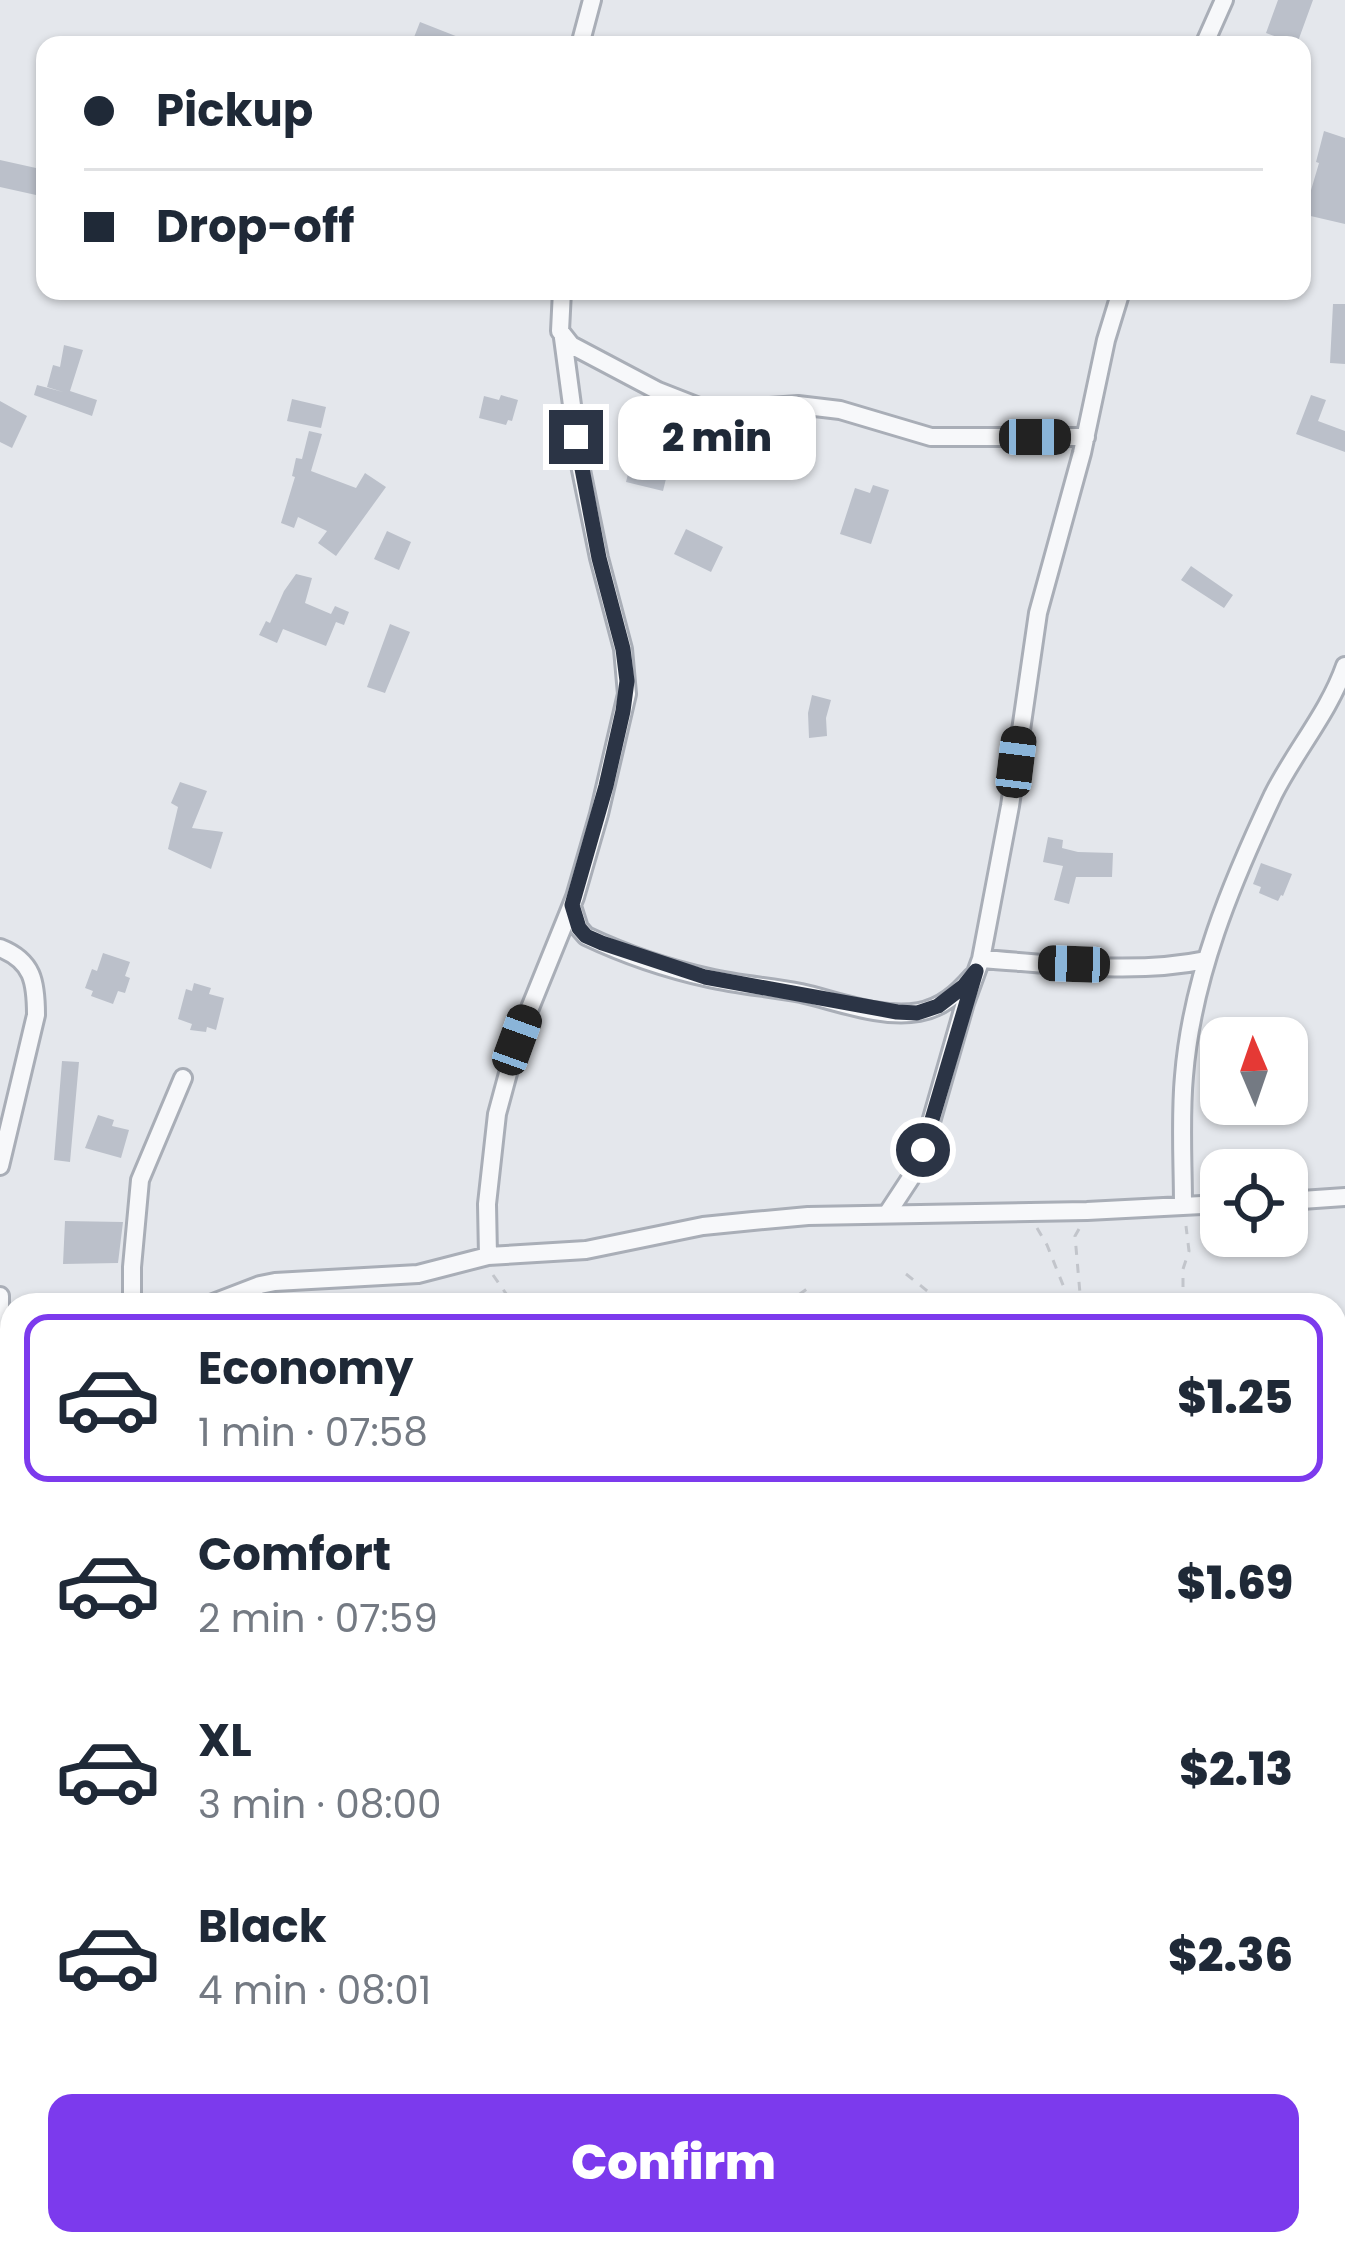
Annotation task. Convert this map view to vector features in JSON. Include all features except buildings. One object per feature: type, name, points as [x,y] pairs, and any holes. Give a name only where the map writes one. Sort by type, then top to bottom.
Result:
[{"type":"street","points":[[582,36],[592,0]]},
{"type":"street","points":[[1208,36],[1224,0]]},
{"type":"street","points":[[488,1256],[487,1204],[496,1114],[528,1008],[572,905],[603,800],[627,681],[580,465],[559,322],[561,300]]},
{"type":"street","points":[[887,1214],[923,1150],[979,965],[1010,806],[1038,613],[1117,300]]},
{"type":"street","points":[[563,338],[658,391],[709,411],[798,405],[859,414],[931,437],[1086,437]]},
{"type":"street","points":[[703,433],[709,411]]},
{"type":"street","points":[[1183,1206],[1184,1076],[1206,960],[1268,806],[1345,666]]},
{"type":"street","points":[[572,905],[586,936],[635,955],[705,977],[879,1010],[917,1013],[938,1006],[964,986],[979,965]]},
{"type":"street","points":[[0,948],[20,957],[32,974],[36,993],[31,1037],[0,1166]]},
{"type":"street","points":[[979,965],[1178,965],[1206,960]]},
{"type":"street","points":[[132,1293],[140,1180],[183,1078]]},
{"type":"street","points":[[1308,1200],[1345,1197]]},
{"type":"street","points":[[242,1293],[274,1282],[418,1274],[488,1256],[586,1250],[753,1220],[1200,1205]]},
{"type":"street","points":[[0,1296],[0,1322]]},
{"type":"path","points":[[1183,1206],[1189,1251],[1183,1293]]},
{"type":"path","points":[[1080,1293],[1075,1236],[1087,1210]]},
{"type":"path","points":[[1027,1212],[1048,1245],[1066,1293]]},
{"type":"path","points":[[488,1256],[490,1272],[505,1293]]},
{"type":"path","points":[[907,1274],[930,1293]]},
{"type":"path","points":[[800,1293],[807,1288]]},
{"type":"route","points":[[576,437],[627,681],[606,786],[572,905],[579,928],[602,943],[705,977],[879,1010],[917,1013],[938,1006],[976,971],[923,1150]]}]
